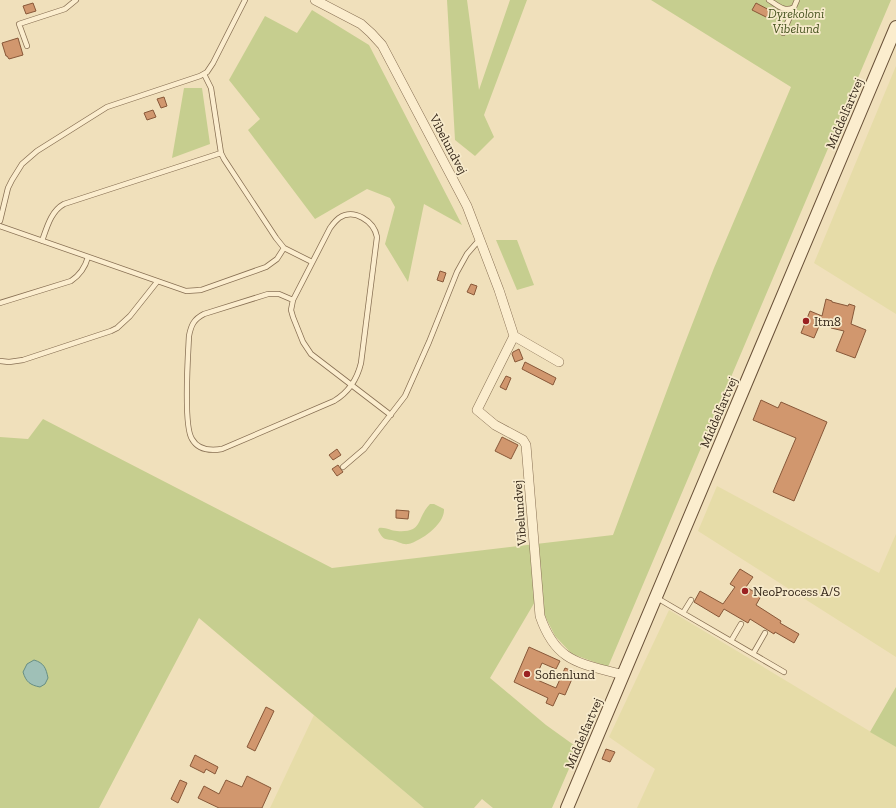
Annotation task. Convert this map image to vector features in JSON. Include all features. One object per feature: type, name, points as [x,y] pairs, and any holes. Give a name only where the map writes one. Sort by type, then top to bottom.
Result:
[{"type":"main road","name":"Middelfartvej","points":[[567,808],[896,27]]},
{"type":"street","name":"Vibelundvej","points":[[315,0],[361,24],[372,33],[382,45],[466,206],[499,290],[514,336],[477,410],[495,425],[523,440],[526,444],[540,616],[545,632],[552,644],[574,661],[622,675]]},
{"type":"street","points":[[514,336],[559,362]]},
{"type":"lane","points":[[27,46],[20,24],[65,9],[76,0]]},
{"type":"lane","points":[[0,221],[8,188],[12,180],[22,164],[36,151],[107,107],[207,72],[245,0]]},
{"type":"lane","points":[[769,0],[785,10],[790,10],[794,7]]},
{"type":"lane","points":[[782,33],[797,0]]},
{"type":"lane","points":[[204,74],[210,88],[221,153],[284,248],[312,262]]},
{"type":"lane","points":[[42,241],[52,215],[64,204],[221,153]]},
{"type":"lane","points":[[293,300],[280,294],[268,294],[204,314],[193,322],[190,328],[188,343],[187,419],[191,439],[205,450],[222,449],[334,401],[343,396],[352,386],[359,374],[361,363],[377,237],[373,227],[365,219],[359,216],[346,215],[340,217],[330,228],[293,300],[291,310],[303,342],[311,354],[352,386],[391,415]]},
{"type":"lane","points":[[0,226],[186,291],[201,290],[266,267],[277,259],[284,248]]},
{"type":"lane","points":[[342,467],[364,449],[409,389],[457,272],[467,254],[480,240]]},
{"type":"lane","points":[[0,303],[71,281],[80,274],[88,257]]},
{"type":"lane","points":[[0,361],[9,362],[24,360],[111,331],[124,322],[157,282]]},
{"type":"lane","points":[[656,597],[784,672]]},
{"type":"lane","points":[[683,613],[691,600]]},
{"type":"lane","points":[[731,641],[741,624]]},
{"type":"lane","points":[[753,654],[766,632]]},
{"type":"shaded area","points":[[896,66],[896,314],[814,263]]},
{"type":"shaded area","points":[[717,486],[879,573],[896,534],[896,657],[698,531]]},
{"type":"shaded area","points":[[669,610],[896,747],[896,808],[637,808],[655,769],[609,737]]},
{"type":"shaded area","points":[[314,715],[424,808],[270,808]]},
{"type":"green space","points":[[447,0],[467,0],[479,90],[510,0],[527,0],[484,115],[494,137],[475,156],[455,140]]},
{"type":"green space","name":"Dyrekoloni Vibelund","points":[[651,0],[891,0],[608,667],[572,654],[555,636],[544,614],[543,594],[536,600],[490,678],[546,725],[578,748],[552,808],[493,808],[482,799],[474,808],[424,808],[199,618],[99,808],[0,808],[0,437],[28,439],[43,419],[332,568],[613,535],[714,268],[791,87]]},
{"type":"green space","points":[[312,10],[369,45],[462,225],[424,204],[408,282],[385,244],[395,207],[390,198],[367,189],[315,219],[248,130],[260,119],[229,80],[265,16],[297,33]]},
{"type":"green space","points":[[184,88],[202,88],[210,144],[172,158]]},
{"type":"green space","points":[[496,240],[517,240],[534,285],[517,290]]},
{"type":"green space","points":[[430,504],[434,504],[444,509],[441,520],[425,536],[408,544],[382,537],[378,530],[379,528],[397,531],[412,530],[416,527]]},
{"type":"green space","points":[[896,687],[896,747],[870,732]]},
{"type":"water","points":[[34,660],[42,664],[48,678],[45,684],[40,687],[29,682],[23,672],[27,664]]},
{"type":"building","points":[[33,3],[36,11],[26,14],[23,6]]},
{"type":"building","points":[[756,3],[771,11],[768,18],[752,10]]},
{"type":"building","points":[[18,38],[23,55],[9,59],[6,56],[2,43]]},
{"type":"building","points":[[164,97],[167,106],[161,108],[157,99]]},
{"type":"building","points":[[153,110],[156,117],[147,120],[144,113]]},
{"type":"building","points":[[440,271],[446,273],[443,282],[437,280]]},
{"type":"building","points":[[471,284],[477,286],[474,295],[467,292]]},
{"type":"building","points":[[826,299],[848,306],[849,304],[855,306],[851,324],[866,330],[855,358],[836,351],[844,331],[831,328],[833,322],[822,319],[814,338],[801,333],[810,311],[822,316]]},
{"type":"building","points":[[519,349],[523,359],[515,362],[512,354]]},
{"type":"building","points":[[525,362],[556,378],[553,385],[522,369]]},
{"type":"building","points":[[506,376],[511,378],[506,390],[500,387]]},
{"type":"building","points":[[761,400],[778,408],[781,402],[827,422],[794,501],[773,492],[796,438],[753,420]]},
{"type":"building","points":[[502,437],[518,445],[511,459],[495,451]]},
{"type":"building","points":[[337,449],[341,455],[333,460],[329,455]]},
{"type":"building","points":[[338,465],[343,472],[337,476],[332,469]]},
{"type":"building","points":[[396,510],[409,511],[408,519],[396,518]]},
{"type":"building","points":[[740,569],[753,577],[746,587],[761,596],[756,605],[781,621],[780,623],[799,634],[794,643],[775,632],[774,634],[750,619],[748,623],[724,609],[719,617],[694,602],[700,591],[723,604],[735,587],[730,584]]},
{"type":"building","name":"Sofienlund","points":[[529,647],[560,661],[556,669],[542,663],[535,679],[556,688],[565,668],[575,672],[565,695],[559,693],[553,706],[546,703],[548,698],[514,682]]},
{"type":"building","points":[[266,707],[274,711],[255,751],[247,747]]},
{"type":"building","points":[[606,749],[615,752],[610,762],[602,759]]},
{"type":"building","points":[[195,755],[218,767],[215,774],[206,769],[204,773],[190,766]]},
{"type":"building","points":[[247,776],[271,788],[262,808],[219,808],[198,798],[204,786],[219,794],[226,780],[242,787]]},
{"type":"building","points":[[180,780],[187,783],[178,803],[171,799]]},
{"type":"place","name":"Itm8","points":[[806,321]]},
{"type":"place","name":"NeoProcess A/S","points":[[745,591]]},
{"type":"place","name":"Sofienlund","points":[[527,674]]}]
